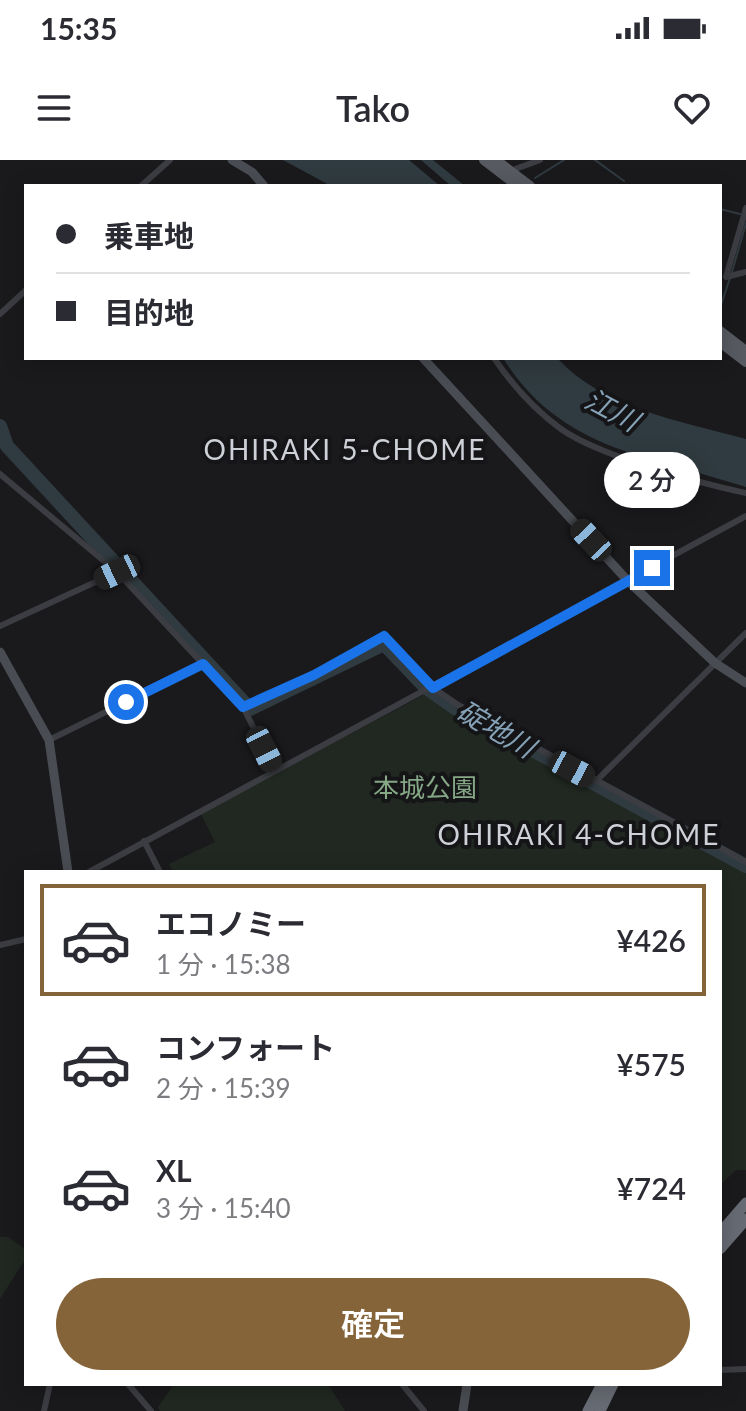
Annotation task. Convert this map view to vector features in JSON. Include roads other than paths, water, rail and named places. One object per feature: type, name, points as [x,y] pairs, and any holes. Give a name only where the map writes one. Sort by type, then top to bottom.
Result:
[{"type":"highway","points":[[722,1231],[746,1203]]},
{"type":"highway","points":[[722,1247],[741,1231],[746,1219]]},
{"type":"highway","points":[[588,1411],[601,1386]]},
{"type":"highway","points":[[600,1411],[612,1386]]},
{"type":"main road","points":[[484,160],[515,184]]},
{"type":"main road","points":[[496,160],[527,184]]},
{"type":"main road","points":[[722,333],[746,351]]},
{"type":"main road","points":[[722,344],[746,362]]},
{"type":"street","points":[[143,184],[170,160]]},
{"type":"street","points":[[232,160],[252,172],[262,184]]},
{"type":"street","points":[[510,171],[540,160]]},
{"type":"street","points":[[746,208],[726,277],[746,272]]},
{"type":"street","points":[[0,314],[24,292]]},
{"type":"street","points":[[425,360],[628,581],[715,663],[746,683]]},
{"type":"street","points":[[496,360],[530,404],[575,437],[640,463],[746,493]]},
{"type":"street","points":[[0,474],[10,486],[117,572],[243,707],[275,770]]},
{"type":"street","points":[[0,491],[10,486]]},
{"type":"street","points":[[93,870],[746,516]]},
{"type":"street","points":[[0,626],[117,572]]},
{"type":"street","points":[[596,781],[746,633]]},
{"type":"street","points":[[243,707],[314,675],[384,636],[433,688],[471,713],[746,862]]},
{"type":"street","points":[[0,652],[49,740],[68,870]]},
{"type":"street","points":[[49,740],[203,664]]},
{"type":"street","points":[[144,841],[159,870]]},
{"type":"street","points":[[0,945],[24,939]]},
{"type":"street","points":[[722,1370],[746,1369]]},
{"type":"street","points":[[44,1411],[50,1386]]},
{"type":"street","points":[[130,1386],[151,1411]]},
{"type":"street","points":[[404,1386],[424,1411]]},
{"type":"street","points":[[463,1411],[467,1386]]},
{"type":"water","points":[[283,160],[409,160],[438,184],[327,184]]},
{"type":"water","points":[[421,160],[433,160],[463,184],[449,184]]},
{"type":"water","name":"江川","points":[[504,360],[559,360],[597,390],[620,401],[670,419],[746,439],[746,487],[611,446],[580,432],[552,413],[526,389]]},
{"type":"waterway","points":[[535,178],[564,160]]},
{"type":"waterway","points":[[595,160],[624,181]]},
{"type":"waterway","points":[[722,210],[740,214]]},
{"type":"waterway","points":[[732,272],[746,223]]},
{"type":"waterway","points":[[722,302],[730,278]]},
{"type":"waterway","name":"碇地川","points":[[0,426],[7,446],[250,709],[384,644],[425,687],[455,708],[746,866]]},
{"type":"district","name":"OHIRAKI 5-CHOME","points":[[345,450]]},
{"type":"district","name":"OHIRAKI 4-CHOME","points":[[579,835]]},
{"type":"park label","name":"本城公園","points":[[425,788]]}]
